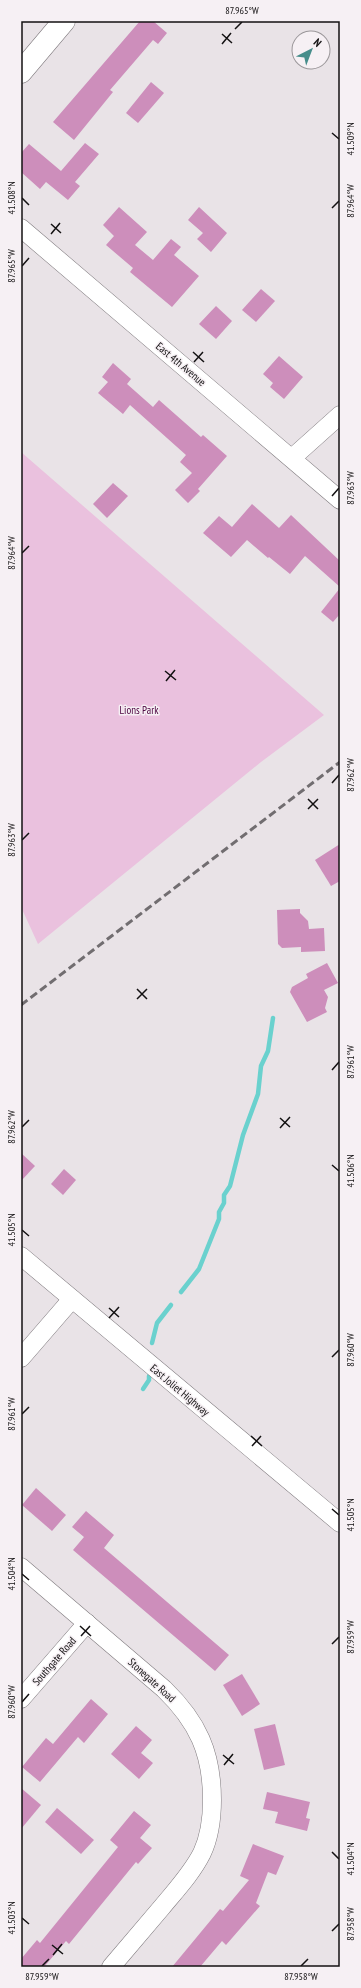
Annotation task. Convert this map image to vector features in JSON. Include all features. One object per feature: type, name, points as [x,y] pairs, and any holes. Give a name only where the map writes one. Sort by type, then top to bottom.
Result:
[{"type":"main road","points":[[21,72],[64,21]]},
{"type":"street","name":"East 4th Avenue","points":[[21,228],[340,500]]},
{"type":"street","points":[[292,458],[340,415]]},
{"type":"street","name":"East Joliet Highway","points":[[21,1256],[340,1523]]},
{"type":"street","points":[[21,1358],[72,1299]]},
{"type":"street","name":"Stonegate Road","points":[[21,1567],[180,1704],[202,1741],[212,1776],[212,1820],[202,1852],[187,1876],[111,1967]]},
{"type":"street","name":"Southgate Road","points":[[21,1699],[87,1623]]},
{"type":"green space","name":"Lions Park","points":[[21,452],[324,715],[261,762],[38,944],[21,907]]},
{"type":"building","points":[[140,21],[153,21],[167,33],[158,44],[153,40],[110,90],[113,92],[74,140],[53,122]]},
{"type":"building","points":[[151,82],[164,93],[138,123],[126,113]]},
{"type":"building","points":[[85,143],[99,154],[75,182],[80,186],[68,200],[46,182],[40,189],[21,172],[21,153],[29,144],[61,171]]},
{"type":"building","points":[[119,207],[147,232],[135,245],[153,260],[171,239],[181,247],[174,255],[199,276],[172,307],[130,272],[133,268],[106,245],[114,236],[103,225]]},
{"type":"building","points":[[199,207],[227,233],[211,252],[197,239],[203,233],[188,220]]},
{"type":"building","points":[[261,289],[275,301],[256,322],[242,310]]},
{"type":"building","points":[[216,306],[232,321],[216,339],[199,324]]},
{"type":"building","points":[[279,356],[303,377],[284,399],[270,387],[273,383],[263,374]]},
{"type":"building","points":[[113,363],[131,379],[127,384],[153,407],[159,400],[201,437],[203,435],[227,456],[198,489],[200,491],[188,503],[175,490],[192,473],[180,462],[186,455],[130,405],[123,414],[98,393],[108,382],[102,377]]},
{"type":"building","points":[[113,483],[128,496],[107,518],[93,504]]},
{"type":"building","points":[[252,504],[279,528],[291,515],[340,561],[340,587],[305,556],[290,574],[247,540],[231,557],[203,533],[219,516],[232,527]]},
{"type":"building","points":[[340,588],[340,614],[333,622],[321,612]]},
{"type":"building","points":[[340,844],[340,881],[331,886],[315,860]]},
{"type":"building","points":[[300,909],[300,913],[308,921],[309,929],[324,928],[325,951],[301,952],[301,947],[282,948],[278,944],[277,910]]},
{"type":"building","points":[[327,963],[338,983],[324,990],[328,997],[325,1008],[327,1012],[307,1022],[290,992],[292,987],[308,978],[306,974]]},
{"type":"building","points":[[21,1153],[35,1166],[21,1181]]},
{"type":"building","points":[[64,1169],[76,1180],[63,1195],[51,1184]]},
{"type":"building","points":[[36,1488],[66,1515],[52,1531],[22,1505]]},
{"type":"building","points":[[86,1511],[114,1535],[104,1548],[229,1655],[215,1671],[73,1550],[84,1537],[72,1527]]},
{"type":"building","points":[[242,1674],[260,1704],[242,1716],[223,1685]]},
{"type":"building","points":[[91,1699],[108,1714],[84,1743],[78,1737],[40,1782],[22,1767],[46,1738],[53,1744]]},
{"type":"building","points":[[275,1724],[285,1765],[264,1770],[254,1729]]},
{"type":"building","points":[[136,1726],[152,1740],[141,1753],[153,1763],[139,1779],[111,1754]]},
{"type":"building","points":[[21,1788],[41,1805],[21,1829]]},
{"type":"building","points":[[267,1792],[310,1802],[306,1818],[310,1819],[307,1831],[275,1823],[278,1812],[263,1809]]},
{"type":"building","points":[[57,1808],[94,1840],[81,1854],[45,1822]]},
{"type":"building","points":[[134,1811],[151,1825],[140,1838],[152,1848],[138,1864],[136,1862],[69,1944],[66,1941],[44,1967],[21,1967],[21,1959],[37,1940],[40,1943],[118,1847],[110,1840]]},
{"type":"building","points":[[253,1844],[284,1856],[276,1875],[268,1872],[256,1903],[260,1906],[226,1945],[222,1941],[200,1967],[172,1967],[220,1909],[223,1911],[249,1880],[240,1876]]},
{"type":"waterway","points":[[181,1292],[199,1269],[219,1219],[219,1212],[224,1203],[224,1195],[230,1186],[243,1135],[258,1094],[261,1066],[268,1051],[273,1018]]},
{"type":"waterway","points":[[152,1343],[157,1323],[171,1305]]},
{"type":"waterway","points":[[143,1389],[149,1380],[149,1376]]},
{"type":"railway","points":[[21,1005],[340,762]]}]
